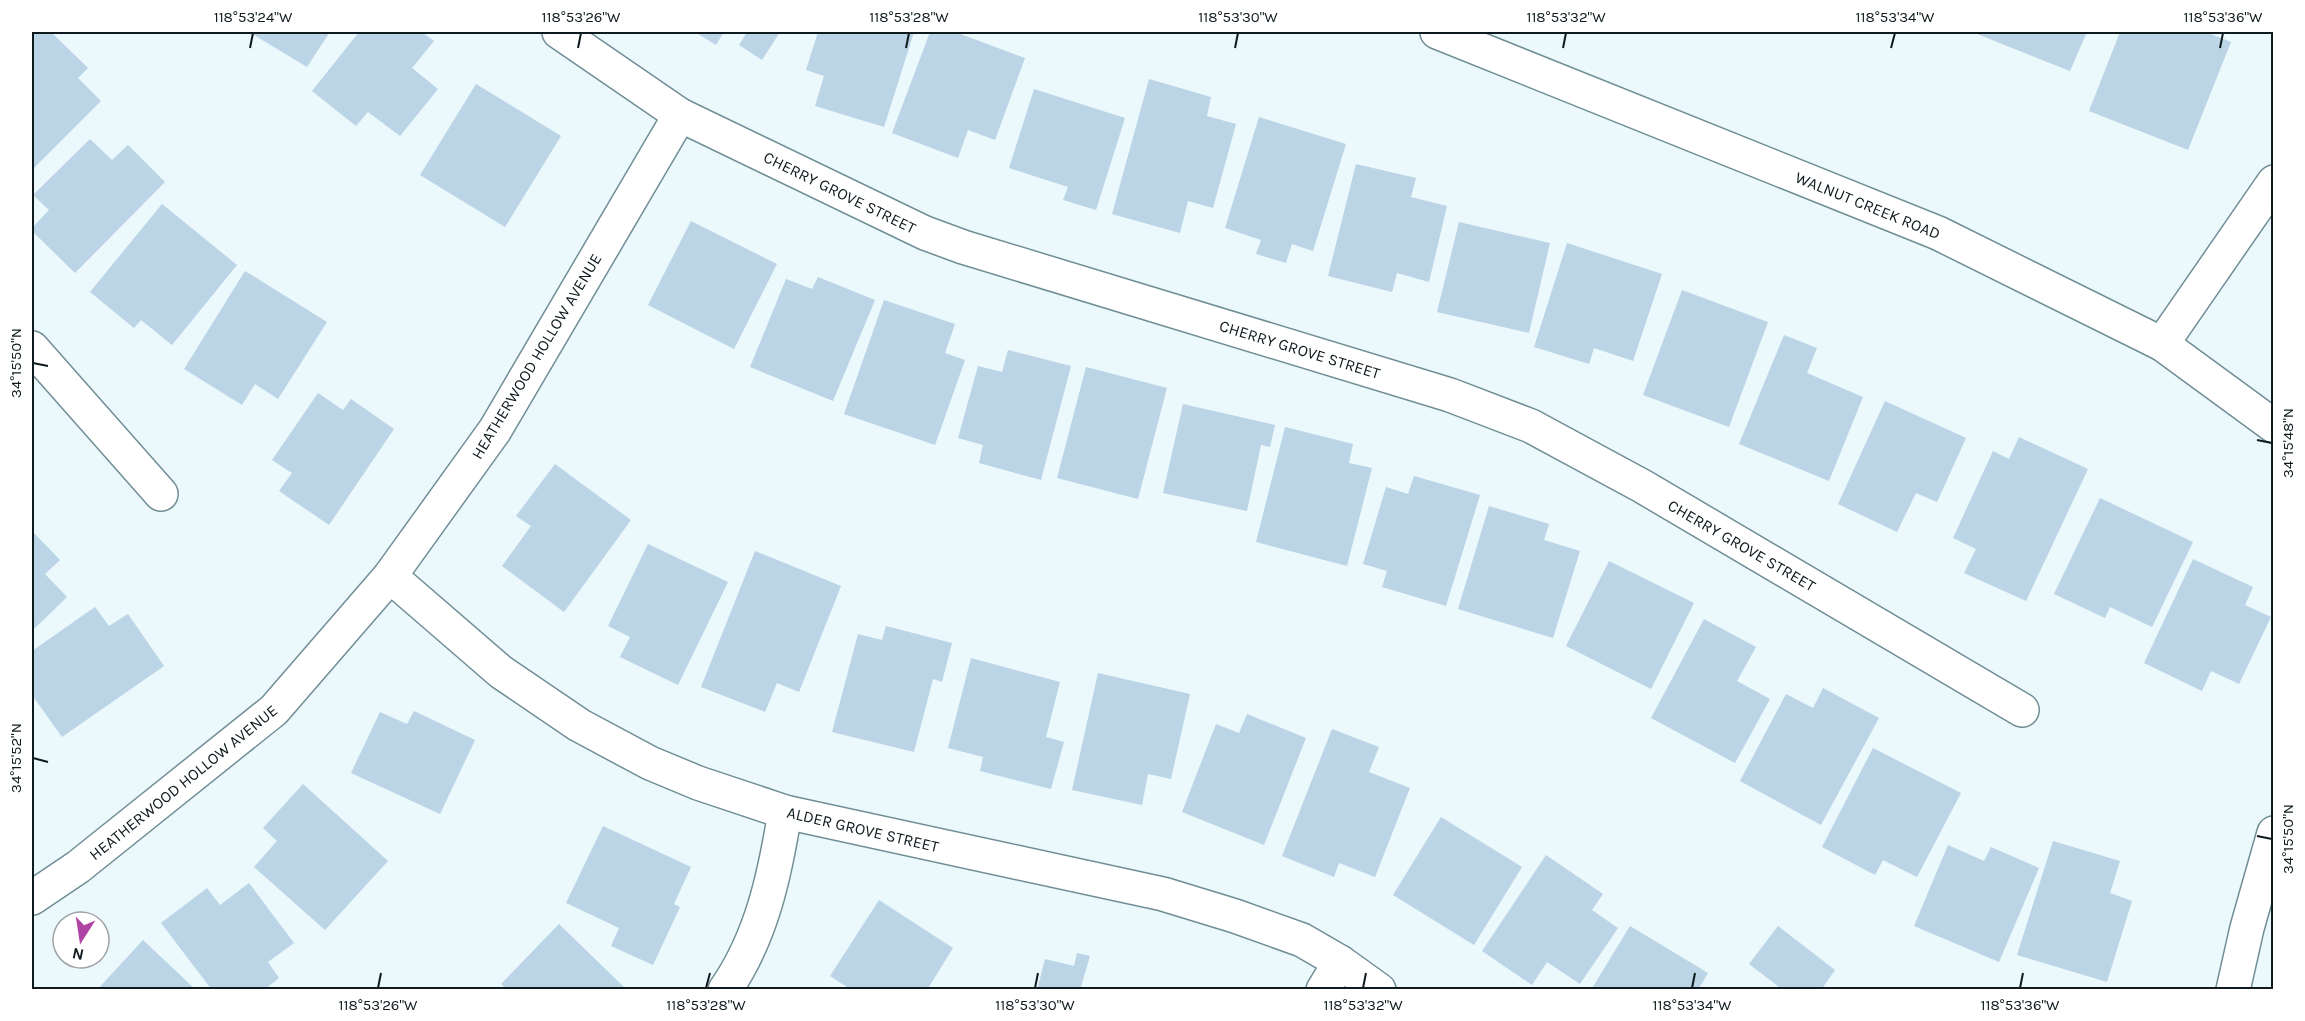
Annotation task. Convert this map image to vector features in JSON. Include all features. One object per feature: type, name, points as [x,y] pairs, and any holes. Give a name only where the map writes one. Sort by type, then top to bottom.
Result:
[{"type":"street","name":"CHERRY GROVE STREET","points":[[559,32],[680,115],[925,233],[1450,395],[1531,426],[1642,486],[2022,710]]},
{"type":"street","name":"WALNUT CREEK ROAD","points":[[1437,32],[1938,233],[2162,344],[2274,426]]},
{"type":"street","name":"HEATHERWOOD HOLLOW AVENUE","points":[[32,897],[39,895],[78,867],[274,710],[390,576],[495,430],[680,115]]},
{"type":"street","points":[[2162,344],[2274,182]]},
{"type":"street","points":[[32,348],[161,494]]},
{"type":"street","name":"ALDER GROVE STREET","points":[[390,576],[501,672],[579,725],[650,763],[785,812],[1163,894],[1235,916],[1302,940],[1340,962],[1379,990]]},
{"type":"street","points":[[725,990],[734,977],[762,916],[775,874],[785,812]]},
{"type":"street","points":[[2233,990],[2247,928],[2274,832]]},
{"type":"street","points":[[1323,990],[1340,962]]},
{"type":"building","points":[[36,32],[51,32],[88,68],[78,78],[101,101],[32,170],[32,36]]},
{"type":"building","points":[[249,32],[330,32],[307,67]]},
{"type":"building","points":[[359,32],[422,32],[434,41],[412,68],[438,89],[400,136],[368,112],[356,126],[312,91]]},
{"type":"building","points":[[695,32],[724,32],[716,45]]},
{"type":"building","points":[[747,32],[780,32],[762,60],[739,45]]},
{"type":"building","points":[[818,32],[914,32],[884,127],[815,106],[824,76],[806,70]]},
{"type":"building","points":[[930,32],[955,32],[1025,58],[995,140],[968,130],[958,158],[892,133]]},
{"type":"building","points":[[1972,32],[2087,32],[2070,71]]},
{"type":"building","points":[[2120,32],[2206,32],[2231,42],[2188,150],[2089,111]]},
{"type":"building","points":[[1149,79],[1211,97],[1207,116],[1236,124],[1213,208],[1188,201],[1180,233],[1112,214]]},
{"type":"building","points":[[476,84],[561,136],[505,227],[420,175]]},
{"type":"building","points":[[1034,89],[1125,118],[1096,210],[1063,200],[1068,187],[1009,168]]},
{"type":"building","points":[[1259,117],[1346,144],[1313,251],[1292,244],[1286,263],[1256,254],[1261,240],[1225,228]]},
{"type":"building","points":[[90,139],[112,160],[128,145],[165,182],[75,273],[32,231],[32,228],[49,210],[33,195]]},
{"type":"building","points":[[1356,164],[1416,178],[1411,197],[1447,206],[1429,282],[1397,273],[1392,292],[1328,276]]},
{"type":"building","points":[[162,204],[237,265],[172,345],[141,320],[134,328],[90,292]]},
{"type":"building","points":[[691,221],[777,264],[734,349],[648,305]]},
{"type":"building","points":[[1459,222],[1550,243],[1529,333],[1437,312]]},
{"type":"building","points":[[1567,243],[1662,274],[1633,361],[1594,348],[1589,364],[1534,347]]},
{"type":"building","points":[[245,271],[327,322],[278,399],[255,384],[242,405],[184,369]]},
{"type":"building","points":[[818,277],[875,300],[833,401],[750,367],[786,279],[812,289]]},
{"type":"building","points":[[1682,290],[1768,322],[1729,427],[1643,395]]},
{"type":"building","points":[[884,300],[955,324],[945,353],[965,360],[935,445],[844,414]]},
{"type":"building","points":[[1784,335],[1817,348],[1807,373],[1863,397],[1829,481],[1739,444]]},
{"type":"building","points":[[1008,350],[1071,366],[1041,480],[979,463],[983,445],[958,438],[978,366],[1002,372]]},
{"type":"building","points":[[1086,367],[1167,388],[1138,499],[1057,478]]},
{"type":"building","points":[[318,393],[343,410],[351,399],[394,429],[329,525],[279,491],[292,473],[272,460]]},
{"type":"building","points":[[1885,401],[1966,438],[1937,502],[1916,493],[1897,532],[1838,504]]},
{"type":"building","points":[[1183,404],[1275,425],[1270,447],[1261,445],[1247,511],[1163,493]]},
{"type":"building","points":[[1285,427],[1353,444],[1349,463],[1372,468],[1347,566],[1256,542]]},
{"type":"building","points":[[2019,437],[2088,469],[2026,601],[1964,573],[1976,549],[1953,538],[1993,451],[2009,459]]},
{"type":"building","points":[[555,464],[631,520],[564,612],[502,566],[531,526],[516,516]]},
{"type":"building","points":[[1414,476],[1480,495],[1446,606],[1382,587],[1387,571],[1363,564],[1386,487],[1408,494]]},
{"type":"building","points":[[2100,498],[2193,542],[2152,627],[2110,607],[2105,618],[2054,594]]},
{"type":"building","points":[[1489,506],[1549,524],[1544,540],[1580,551],[1553,638],[1458,609]]},
{"type":"building","points":[[32,531],[60,560],[45,574],[67,597],[32,631]]},
{"type":"building","points":[[648,544],[728,582],[678,685],[620,657],[630,637],[608,626]]},
{"type":"building","points":[[755,551],[841,586],[799,692],[777,683],[765,712],[701,687]]},
{"type":"building","points":[[2193,559],[2253,587],[2245,605],[2271,617],[2239,684],[2211,671],[2202,691],[2144,663]]},
{"type":"building","points":[[1609,561],[1694,603],[1651,689],[1566,646]]},
{"type":"building","points":[[95,607],[109,626],[128,614],[164,666],[62,737],[32,695],[32,651]]},
{"type":"building","points":[[1704,619],[1756,647],[1737,681],[1770,699],[1735,763],[1651,718]]},
{"type":"building","points":[[886,626],[952,643],[942,682],[933,679],[914,752],[832,732],[858,634],[882,640]]},
{"type":"building","points":[[971,658],[1060,682],[1046,737],[1064,742],[1051,789],[980,771],[983,757],[948,748]]},
{"type":"building","points":[[1098,673],[1190,694],[1171,779],[1148,774],[1142,805],[1072,790]]},
{"type":"building","points":[[1823,688],[1879,718],[1821,825],[1740,781],[1786,694],[1813,708]]},
{"type":"building","points":[[414,711],[475,740],[440,814],[351,773],[380,712],[407,724]]},
{"type":"building","points":[[1247,714],[1306,738],[1264,845],[1182,812],[1216,724],[1239,733]]},
{"type":"building","points":[[1332,729],[1379,747],[1369,772],[1410,788],[1375,877],[1339,863],[1334,877],[1282,856]]},
{"type":"building","points":[[1873,748],[1961,793],[1917,877],[1883,860],[1875,875],[1822,847]]},
{"type":"building","points":[[303,784],[388,861],[325,930],[254,867],[277,841],[263,828]]},
{"type":"building","points":[[1441,817],[1522,867],[1474,945],[1393,895]]},
{"type":"building","points":[[603,826],[691,867],[674,904],[680,907],[653,965],[611,946],[619,928],[566,903]]},
{"type":"building","points":[[2053,841],[2120,861],[2110,893],[2132,901],[2107,982],[2017,955]]},
{"type":"building","points":[[1948,845],[1984,861],[1991,847],[2039,868],[1999,962],[1914,926]]},
{"type":"building","points":[[1546,855],[1603,894],[1592,910],[1618,928],[1580,984],[1547,962],[1532,985],[1482,951]]},
{"type":"building","points":[[249,883],[294,943],[268,962],[279,978],[264,990],[212,990],[161,923],[207,888],[220,905]]},
{"type":"building","points":[[879,900],[953,948],[927,990],[852,990],[830,976]]},
{"type":"building","points":[[559,924],[627,990],[503,990],[505,988],[501,984]]},
{"type":"building","points":[[1630,926],[1708,973],[1698,990],[1591,990]]},
{"type":"building","points":[[1778,926],[1835,970],[1821,990],[1783,990],[1749,964]]},
{"type":"building","points":[[143,940],[196,990],[97,990]]},
{"type":"building","points":[[1077,953],[1090,956],[1080,990],[1037,990],[1045,959],[1074,966]]}]
